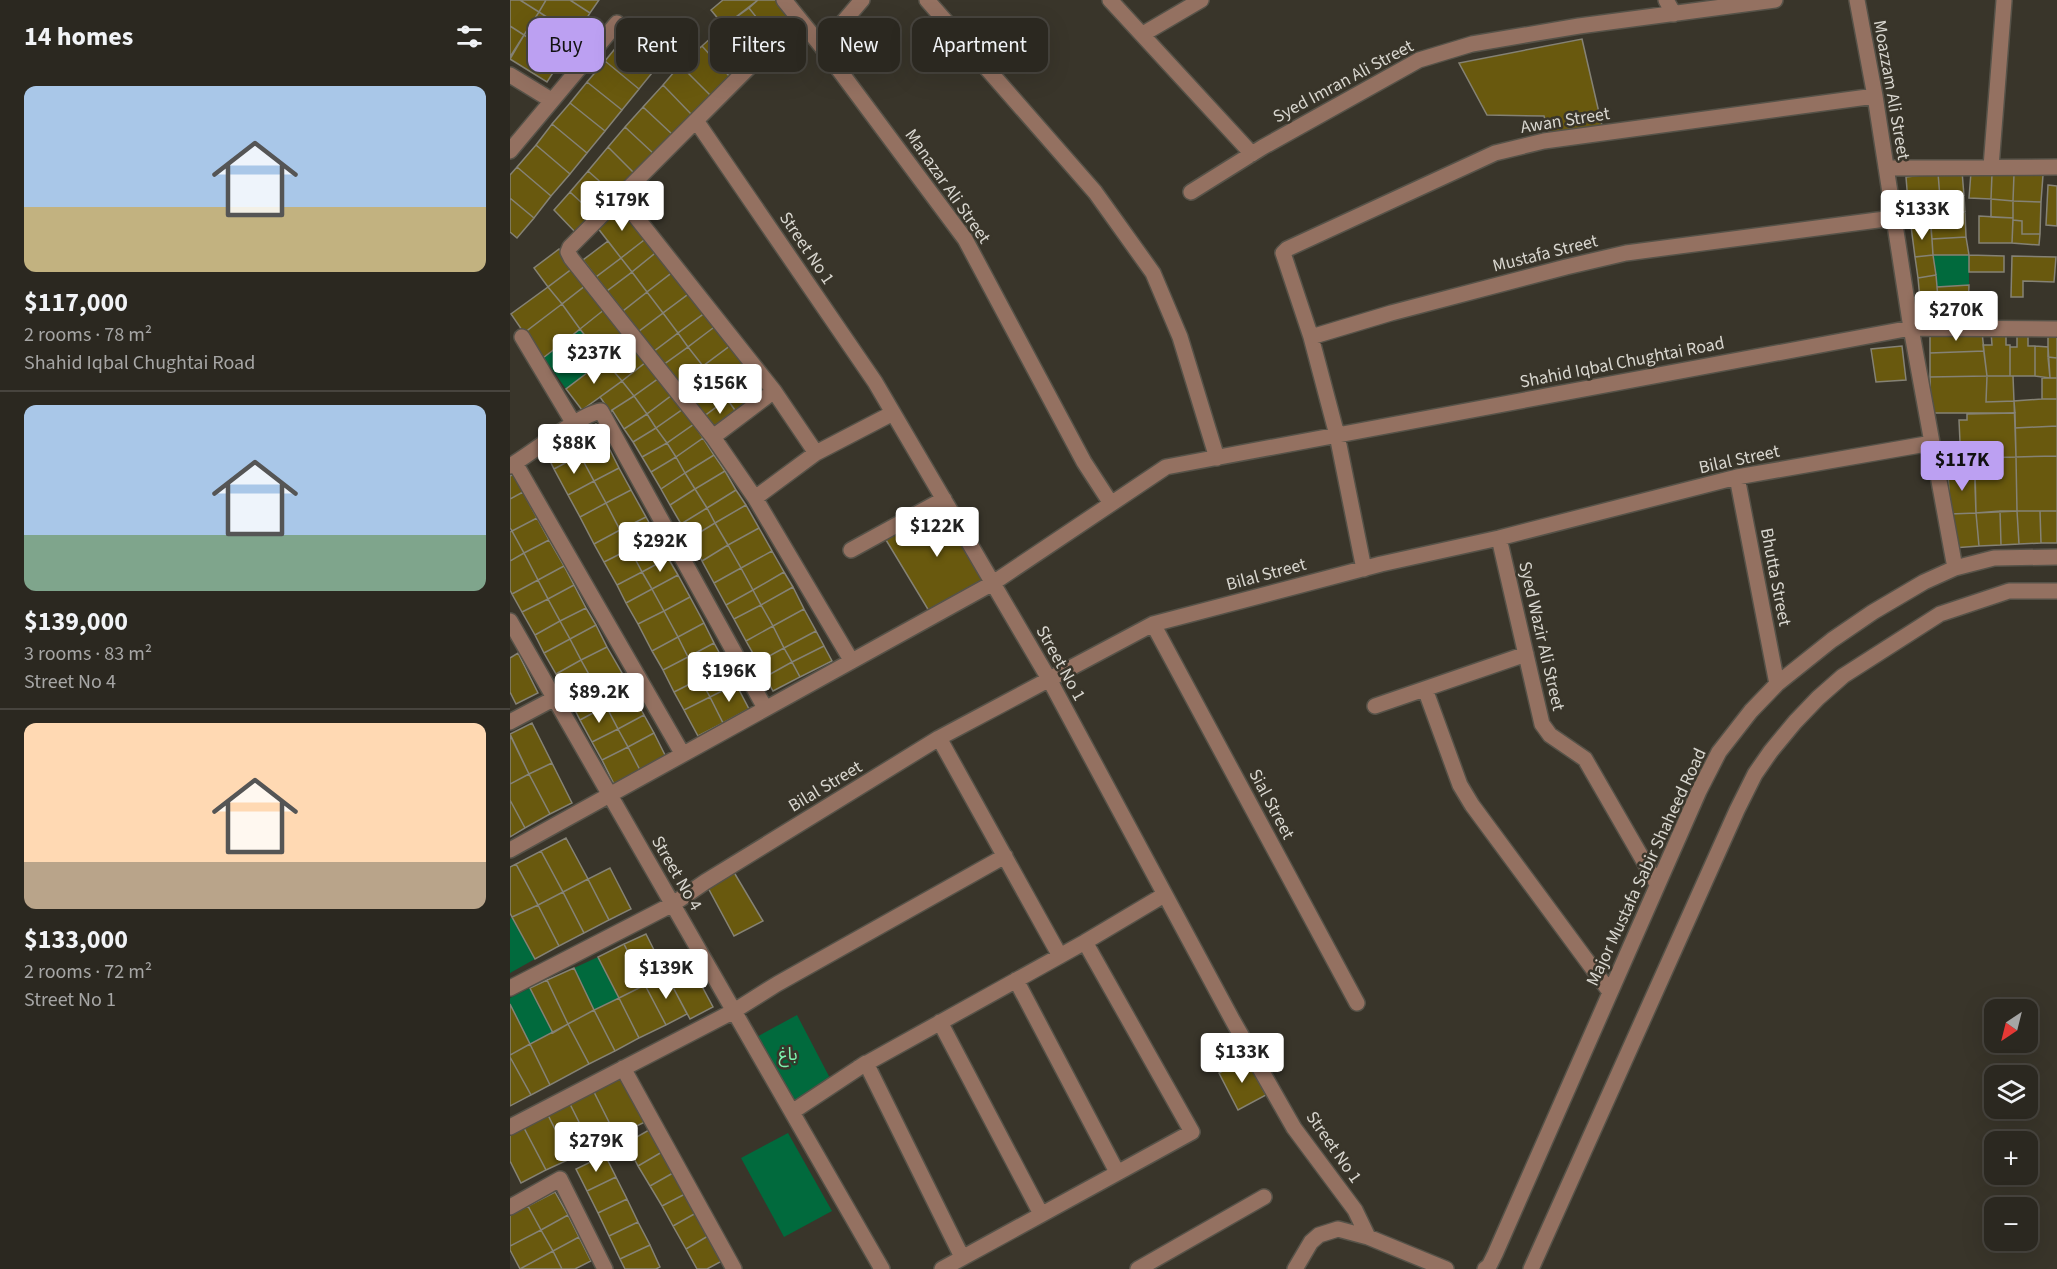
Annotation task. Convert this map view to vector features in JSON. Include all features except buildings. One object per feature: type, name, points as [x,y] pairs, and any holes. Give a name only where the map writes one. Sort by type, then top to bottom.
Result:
[{"type":"street","name":"Manazar Ali Street","points":[[784,0],[798,18]]},
{"type":"street","points":[[847,18],[862,0]]},
{"type":"street","points":[[927,0],[1095,192],[1152,273],[1180,337],[1217,458]]},
{"type":"street","points":[[1110,0],[1252,154]]},
{"type":"street","points":[[1143,34],[1202,0]]},
{"type":"street","points":[[1666,0],[1674,14]]},
{"type":"street","name":"Syed Imran Ali Street","points":[[1191,192],[1338,104],[1419,60],[1482,43],[1579,26],[1775,0]]},
{"type":"street","name":"Moazzam Ali Street","points":[[1857,0],[1887,168],[1911,328]]},
{"type":"street","points":[[1991,167],[2004,1]]},
{"type":"street","points":[[510,151],[616,24]]},
{"type":"street","name":"Manazar Ali Street","points":[[806,28],[818,42]]},
{"type":"street","points":[[746,72],[570,247],[568,252],[712,437],[755,498],[851,660]]},
{"type":"street","name":"Manazar Ali Street","points":[[841,72],[965,239],[1083,462],[1110,502]]},
{"type":"street","points":[[510,75],[551,100]]},
{"type":"street","name":"Awan Street","points":[[1311,337],[1284,262],[1283,253],[1287,249],[1494,153],[1544,141],[1875,96]]},
{"type":"street","name":"Street No 1","points":[[697,122],[875,382],[1050,679],[1164,895],[1294,1128],[1354,1210],[1368,1238]]},
{"type":"street","points":[[1887,168],[2057,167]]},
{"type":"street","points":[[621,198],[774,392],[816,453]]},
{"type":"street","name":"Mustafa Street","points":[[1311,337],[1390,313],[1626,253],[1893,219]]},
{"type":"street","points":[[1911,328],[1955,568]]},
{"type":"street","name":"Shahid Iqbal Chughtai Road","points":[[510,850],[993,583],[1110,502],[1166,467],[1911,328],[2057,329]]},
{"type":"street","points":[[522,337],[574,424]]},
{"type":"street","points":[[1311,337],[1337,435],[1364,569]]},
{"type":"street","points":[[712,437],[774,392]]},
{"type":"street","points":[[682,753],[512,465],[595,411],[601,411],[605,417],[765,708]]},
{"type":"street","points":[[755,498],[816,453],[893,413]]},
{"type":"street","name":"Bilal Street","points":[[510,988],[673,904],[939,738],[1153,624],[1364,569],[1499,538],[1737,477],[1932,443]]},
{"type":"street","name":"Bhutta Street","points":[[1737,477],[1777,684]]},
{"type":"street","points":[[851,550],[944,499]]},
{"type":"street","name":"Syed Wazir Ali Street","points":[[1499,538],[1542,724],[1550,735],[1585,759],[1657,884]]},
{"type":"street","name":"Major Mustafa Sabir Shaheed Road","points":[[1485,1269],[1495,1254],[1699,791],[1719,752],[1751,711],[1777,684],[1832,640],[1873,612],[1924,582],[1955,568],[1994,558],[2057,557]]},
{"type":"street","points":[[1531,1269],[1737,810],[1755,774],[1771,751],[1795,722],[1844,676],[1940,614],[2009,591],[2057,591]]},
{"type":"street","name":"Street No 4","points":[[510,621],[882,1269]]},
{"type":"street","name":"Sial Street","points":[[1153,624],[1357,1003]]},
{"type":"street","points":[[1376,706],[1526,654]]},
{"type":"street","points":[[1425,689],[1460,785],[1466,795],[1610,992]]},
{"type":"street","points":[[510,722],[555,698]]},
{"type":"street","points":[[939,738],[1060,956]]},
{"type":"street","points":[[510,1127],[734,1011],[777,984],[1005,856]]},
{"type":"street","points":[[832,1082],[1085,942],[1164,895]]},
{"type":"street","points":[[942,1269],[1192,1132],[1085,942]]},
{"type":"street","points":[[1016,980],[1117,1172]]},
{"type":"street","points":[[940,1022],[1041,1214]]},
{"type":"street","points":[[792,1112],[866,1063]]},
{"type":"street","points":[[866,1063],[962,1257]]},
{"type":"street","points":[[623,1068],[734,1269]]},
{"type":"street","points":[[510,1207],[560,1179],[605,1269]]},
{"type":"street","points":[[1138,1269],[1264,1197]]},
{"type":"street","points":[[1295,1269],[1311,1242],[1328,1230],[1338,1229],[1347,1230],[1446,1269]]},
{"type":"green space","points":[[1933,255],[1969,255],[1969,285],[1937,287]]},
{"type":"green space","points":[[580,329],[604,360],[566,389],[544,358]]},
{"type":"green space","points":[[512,917],[535,959],[510,973],[510,919]]},
{"type":"green space","points":[[598,957],[619,998],[594,1010],[574,968]]},
{"type":"green space","points":[[530,988],[553,1033],[530,1044],[510,1004],[510,998]]},
{"type":"green space","name":"باغ","points":[[797,1015],[832,1082],[792,1112],[751,1040]]},
{"type":"green space","points":[[788,1133],[832,1211],[784,1237],[741,1158]]}]
